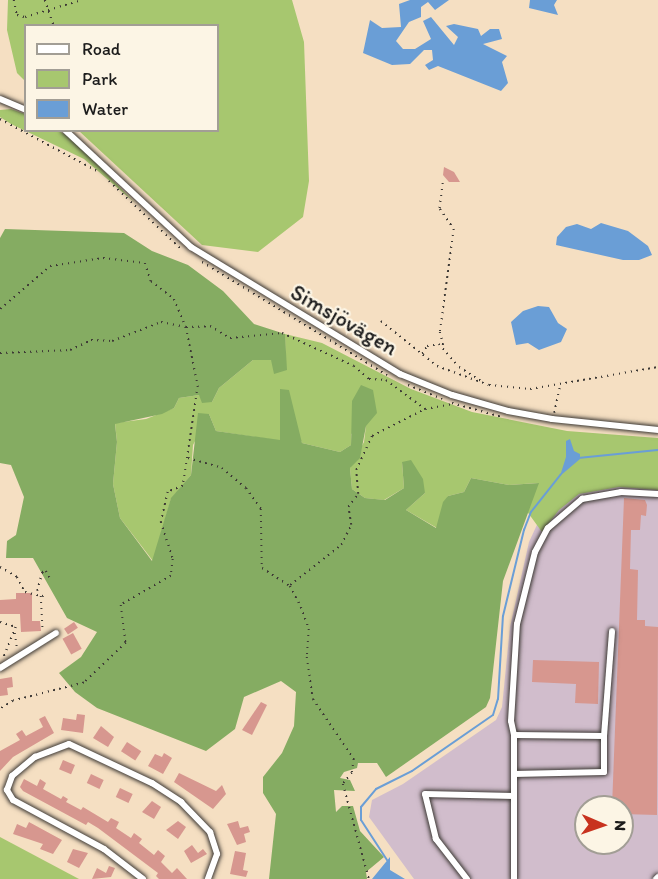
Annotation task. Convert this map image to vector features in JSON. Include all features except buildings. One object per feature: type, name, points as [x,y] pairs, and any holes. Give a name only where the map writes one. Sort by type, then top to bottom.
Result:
[{"type":"street","points":[[0,99],[24,109]]},
{"type":"street","name":"Simsjövägen","points":[[67,132],[191,247],[350,346],[400,374],[452,395],[552,419],[658,430]]},
{"type":"street","points":[[514,879],[514,735],[511,721],[517,624],[527,577],[548,528],[582,499],[621,492],[658,494]]},
{"type":"street","points":[[514,774],[604,772],[603,736],[612,631]]},
{"type":"street","points":[[1,667],[56,633]]},
{"type":"street","points":[[514,735],[603,736]]},
{"type":"street","points":[[143,879],[104,849],[13,800],[6,790],[12,776],[35,758],[69,744],[152,783],[181,802],[210,832],[217,854],[207,879]]},
{"type":"street","points":[[467,879],[436,839],[425,807],[425,794],[514,796]]},
{"type":"path","points":[[14,0],[15,10],[21,16],[82,0]]},
{"type":"path","points":[[45,0],[53,24]]},
{"type":"path","points":[[0,119],[24,132]]},
{"type":"path","points":[[25,132],[100,172]]},
{"type":"path","points":[[107,180],[187,252]]},
{"type":"path","points":[[443,183],[440,209],[454,229],[440,333],[444,348],[459,367],[489,386]]},
{"type":"path","points":[[0,309],[50,266],[103,258],[145,263],[151,281],[174,299],[186,327],[198,386],[183,486],[168,492],[161,522],[173,560],[171,576],[121,605],[126,643],[84,683],[13,701],[0,709]]},
{"type":"path","points":[[195,258],[396,380]]},
{"type":"path","points":[[381,321],[438,366],[489,386],[530,388],[560,385],[658,367]]},
{"type":"path","points":[[0,353],[70,350],[91,340],[112,341],[161,322],[186,327],[210,326],[230,338],[282,333],[300,339],[354,366],[369,379],[386,380],[425,409]]},
{"type":"path","points":[[422,355],[422,350],[433,344],[444,348]]},
{"type":"path","points":[[406,384],[454,404],[506,418]]},
{"type":"path","points":[[552,419],[560,385]]},
{"type":"path","points":[[290,586],[341,545],[351,525],[348,507],[358,494],[356,470],[372,436],[425,409],[454,404]]},
{"type":"path","points":[[187,457],[222,468],[246,488],[261,509],[262,568],[290,586],[309,629],[307,657],[313,699],[354,759],[352,773],[343,784],[369,879]]},
{"type":"path","points":[[0,567],[17,577],[25,591],[37,592],[41,596],[43,631]]},
{"type":"path","points":[[37,592],[42,572],[46,572],[51,580]]},
{"type":"path","points":[[41,596],[47,595]]},
{"type":"path","points":[[0,622],[16,627],[17,658]]},
{"type":"path","points":[[1,667],[15,632]]},
{"type":"shaded area","points":[[573,478],[658,483],[658,879],[414,879],[369,817],[372,800],[403,784],[496,720],[502,707],[510,627],[529,542],[542,514]]},
{"type":"green space","points":[[8,0],[292,0],[304,42],[309,181],[303,217],[258,252],[202,245],[80,132],[219,132],[219,24],[24,24],[24,80],[17,73],[7,30]]},
{"type":"green space","points":[[11,109],[24,114],[24,130],[0,117],[0,110]]},
{"type":"green space","points":[[28,132],[61,132],[74,140],[135,203],[84,159]]},
{"type":"green space","points":[[5,229],[124,233],[152,251],[188,265],[223,291],[254,324],[285,334],[287,370],[274,374],[271,360],[253,360],[219,388],[212,402],[202,403],[199,395],[179,398],[174,408],[162,414],[115,424],[117,442],[113,484],[120,518],[152,561],[171,498],[191,475],[198,413],[209,414],[216,431],[280,440],[280,389],[289,390],[302,443],[340,452],[351,445],[352,401],[361,385],[373,390],[377,413],[366,426],[360,458],[350,468],[352,489],[365,498],[385,500],[404,488],[402,462],[411,460],[423,479],[425,493],[406,510],[436,528],[443,502],[448,496],[464,492],[471,478],[509,485],[539,483],[503,581],[490,698],[486,707],[386,777],[377,763],[358,763],[357,768],[344,772],[340,778],[350,780],[355,791],[334,790],[336,812],[342,806],[353,806],[360,831],[384,857],[366,872],[367,879],[269,879],[276,814],[263,793],[263,777],[282,753],[294,726],[296,692],[281,681],[244,697],[235,729],[206,751],[97,708],[75,692],[59,673],[81,657],[97,632],[67,618],[33,558],[6,558],[7,541],[16,535],[24,497],[11,465],[0,463],[0,238]]},
{"type":"green space","points":[[285,334],[322,343],[411,389],[472,412],[567,431],[658,438],[658,490],[619,487],[579,494],[559,510],[542,532],[526,510],[538,483],[509,485],[471,478],[464,492],[448,496],[437,528],[406,510],[425,493],[402,462],[404,488],[384,500],[365,498],[352,489],[350,468],[364,442],[366,426],[351,434],[351,445],[340,452],[302,443],[280,390],[281,441],[216,431],[209,414],[193,445],[191,475],[171,499],[153,561],[120,518],[113,484],[117,442],[115,423],[146,419],[174,408],[179,398],[199,395],[212,402],[219,388],[253,360],[271,360],[286,370]]},
{"type":"green space","points":[[0,837],[79,879],[0,879]]},
{"type":"water","points":[[410,0],[449,0],[435,10],[428,2],[421,7],[421,17],[409,22],[396,41],[403,49],[415,49],[431,39],[423,21],[431,17],[454,45],[458,37],[446,26],[454,24],[478,29],[481,36],[490,29],[499,29],[502,39],[483,44],[507,56],[502,62],[508,83],[501,91],[438,66],[429,70],[425,65],[433,60],[432,50],[424,50],[410,64],[392,65],[363,53],[370,20],[382,28],[401,27],[399,4]]},
{"type":"water","points":[[530,0],[557,0],[554,5],[558,15],[529,8]]},
{"type":"water","points":[[601,223],[628,231],[648,246],[652,255],[639,260],[623,260],[556,245],[557,237],[566,227],[577,224],[591,229]]},
{"type":"water","points":[[538,306],[549,307],[558,323],[567,329],[561,342],[539,350],[528,343],[516,345],[511,322],[523,311]]},
{"type":"water","points":[[570,439],[574,451],[580,454],[580,459],[560,476],[566,457],[566,441]]},
{"type":"water","points":[[390,857],[390,870],[405,879],[372,879]]},
{"type":"waterway","points":[[578,458],[658,450]]},
{"type":"waterway","points":[[387,860],[361,820],[361,807],[376,789],[412,771],[493,715],[498,699],[503,616],[524,530],[531,512],[561,474]]}]
